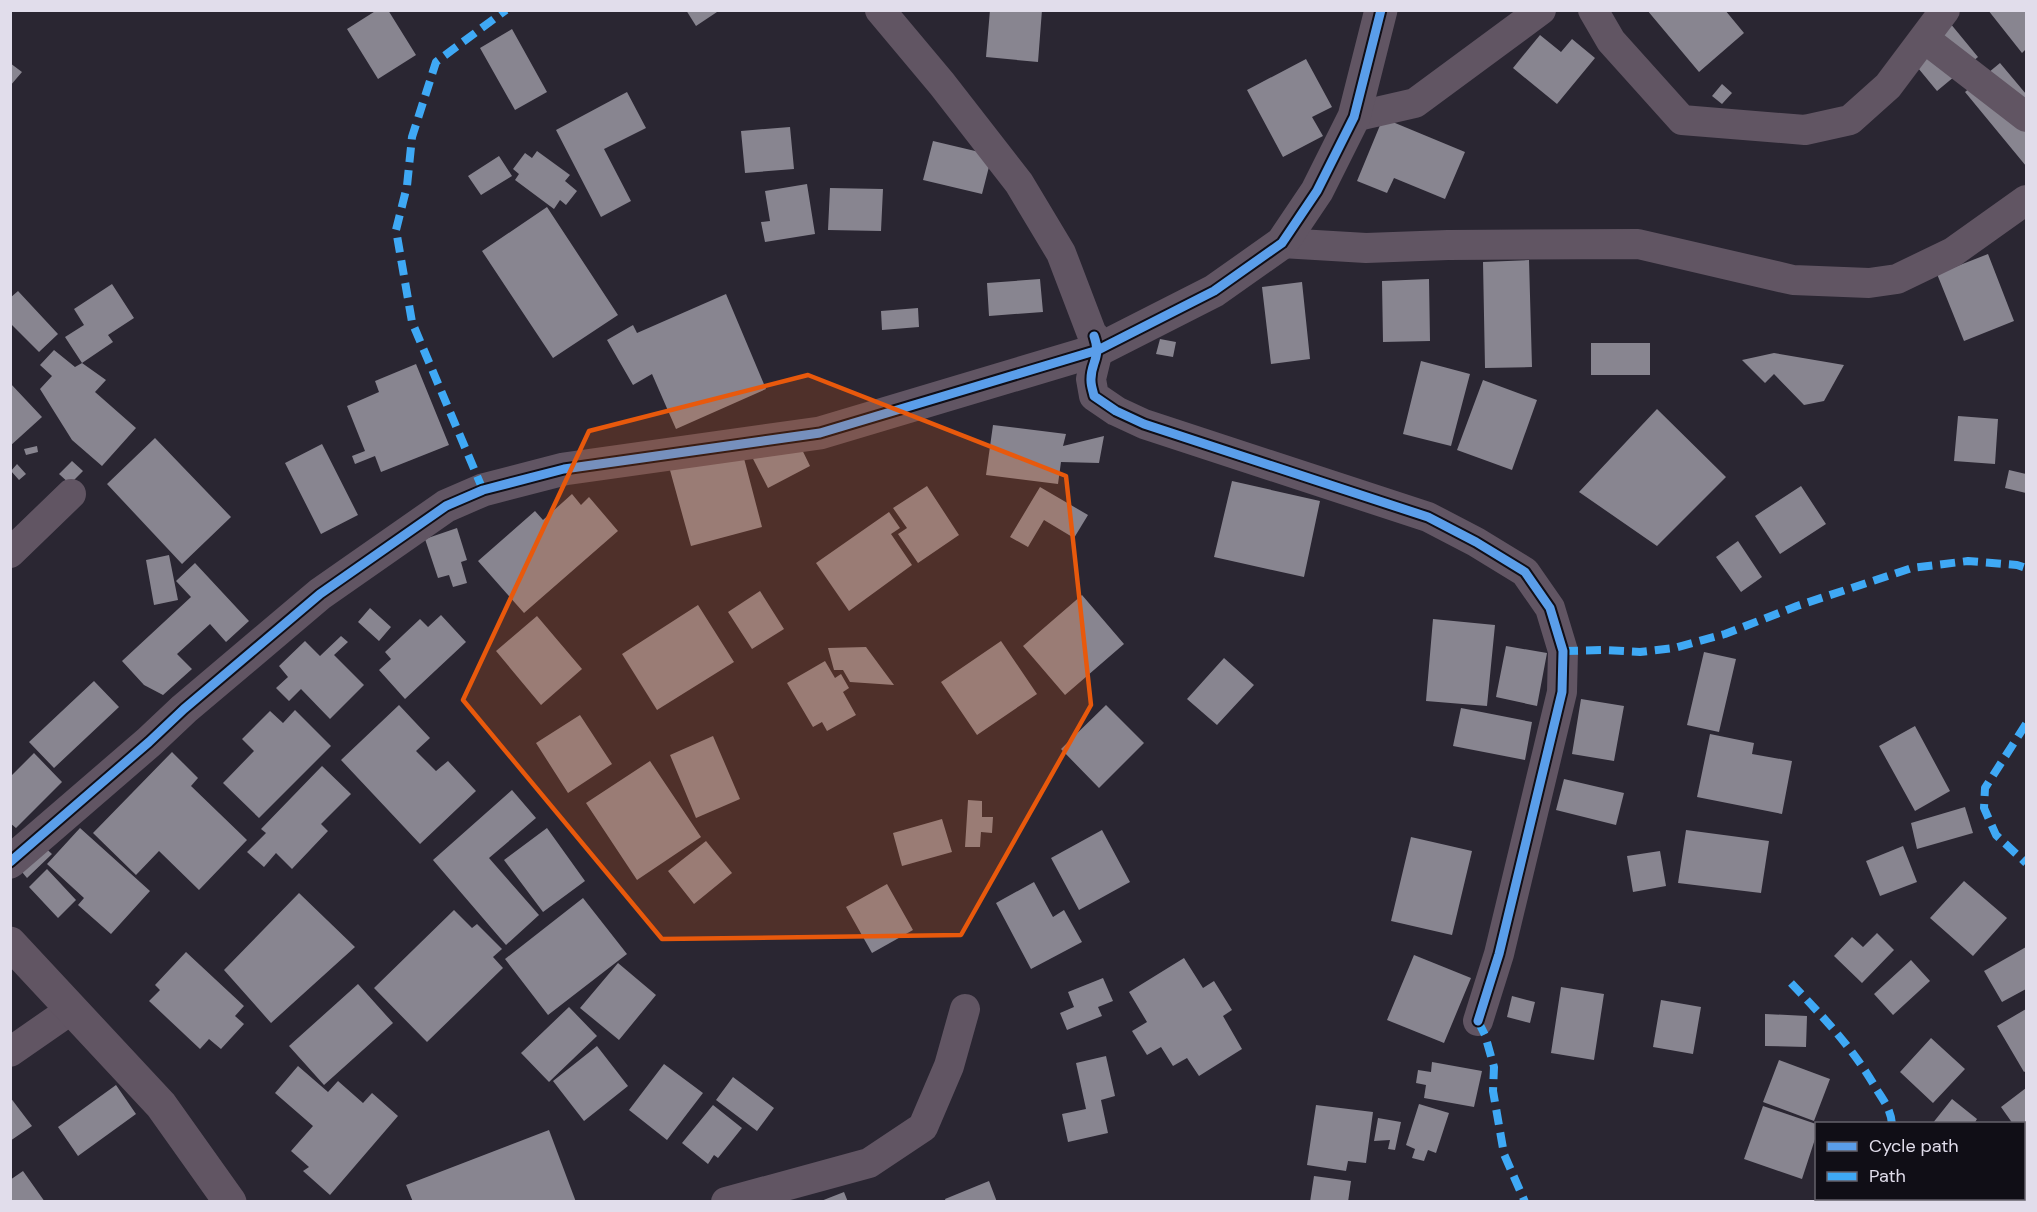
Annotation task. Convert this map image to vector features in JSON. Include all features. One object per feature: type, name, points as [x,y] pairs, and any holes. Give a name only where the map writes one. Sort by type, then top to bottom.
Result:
[{"type":"street","points":[[880,10],[942,84],[1019,183],[1061,253],[1098,350],[1091,379],[1094,396],[1116,411],[1144,424],[1428,516],[1525,572],[1550,608],[1563,651],[1562,692],[1499,954],[1478,1021]]},
{"type":"street","points":[[10,862],[184,709],[320,594],[446,506],[483,490],[564,469],[820,433],[1098,350],[1214,291],[1282,243],[1317,191],[1354,117],[1381,10]]},
{"type":"street","points":[[1354,117],[1415,103],[1541,10]]},
{"type":"street","points":[[1593,10],[1611,40],[1682,120],[1804,129],[1850,120],[1888,87],[1945,10]]},
{"type":"street","points":[[1925,39],[2026,117]]},
{"type":"street","points":[[1282,243],[1366,248],[1638,244],[1793,280],[1869,283],[1897,279],[1953,252],[2026,200]]},
{"type":"street","points":[[10,553],[71,494]]},
{"type":"street","points":[[10,943],[161,1105],[230,1202]]},
{"type":"street","points":[[10,1052],[72,1009]]},
{"type":"street","points":[[726,1202],[869,1163],[923,1127],[949,1066],[965,1009]]},
{"type":"highlighted area","points":[[808,375],[1066,476],[1091,705],[961,935],[662,939],[463,700],[589,431]]},
{"type":"building","points":[[377,10],[388,10],[416,55],[378,79],[347,29]]},
{"type":"building","points":[[686,10],[720,10],[696,26]]},
{"type":"building","points":[[990,10],[1042,10],[1038,62],[986,57]]},
{"type":"building","points":[[1647,10],[1725,10],[1744,33],[1699,72]]},
{"type":"building","points":[[1988,10],[2026,10],[2026,49],[2022,53]]},
{"type":"building","points":[[1945,17],[1978,57],[1937,91],[1904,51]]},
{"type":"building","points":[[512,29],[547,92],[515,110],[480,48]]},
{"type":"building","points":[[1540,35],[1561,52],[1572,39],[1595,58],[1557,104],[1513,68]]},
{"type":"building","points":[[1306,59],[1332,107],[1312,117],[1323,136],[1283,157],[1247,90]]},
{"type":"building","points":[[10,63],[22,72],[10,86]]},
{"type":"building","points":[[2000,63],[2026,94],[2026,166],[1965,92]]},
{"type":"building","points":[[1722,84],[1732,93],[1722,104],[1712,96]]},
{"type":"building","points":[[627,92],[646,128],[604,149],[631,201],[601,217],[556,130]]},
{"type":"building","points":[[1383,118],[1465,152],[1445,199],[1394,178],[1387,193],[1357,181]]},
{"type":"building","points":[[790,127],[794,169],[745,173],[741,131]]},
{"type":"building","points":[[933,141],[992,155],[982,194],[923,180]]},
{"type":"building","points":[[537,151],[570,175],[565,181],[577,191],[566,205],[560,200],[554,209],[515,180],[519,174],[513,169],[525,153],[532,158]]},
{"type":"building","points":[[499,156],[512,176],[481,195],[468,176]]},
{"type":"building","points":[[807,184],[815,234],[765,242],[761,222],[770,221],[765,191]]},
{"type":"building","points":[[830,188],[883,189],[881,231],[828,230]]},
{"type":"building","points":[[547,207],[618,315],[553,358],[482,251]]},
{"type":"building","points":[[1988,254],[2014,321],[1964,341],[1937,274]]},
{"type":"building","points":[[1529,260],[1532,367],[1485,368],[1483,262]]},
{"type":"building","points":[[1040,279],[1043,312],[989,316],[987,283]]},
{"type":"building","points":[[1429,279],[1430,341],[1383,342],[1382,281]]},
{"type":"building","points":[[1302,282],[1310,359],[1271,364],[1262,287]]},
{"type":"building","points":[[112,284],[134,318],[108,335],[113,342],[82,363],[65,337],[84,325],[74,309]]},
{"type":"building","points":[[18,291],[58,334],[39,352],[10,323],[10,298]]},
{"type":"building","points":[[726,294],[766,389],[676,429],[652,374],[633,385],[607,340],[633,325],[637,333]]},
{"type":"building","points":[[918,308],[919,327],[882,330],[881,311]]},
{"type":"building","points":[[1160,339],[1176,342],[1173,357],[1156,354]]},
{"type":"building","points":[[1591,343],[1650,343],[1650,375],[1591,375]]},
{"type":"building","points":[[54,350],[75,367],[82,363],[106,380],[95,392],[136,428],[102,466],[72,440],[40,389],[52,376],[40,365]]},
{"type":"building","points":[[1774,353],[1844,365],[1824,401],[1804,405],[1774,374],[1765,383],[1742,360]]},
{"type":"building","points":[[1421,361],[1470,374],[1451,446],[1403,434]]},
{"type":"building","points":[[416,364],[449,445],[381,472],[375,456],[355,464],[352,456],[365,451],[347,406],[379,392],[375,381]]},
{"type":"building","points":[[1483,380],[1537,400],[1512,470],[1457,450]]},
{"type":"building","points":[[10,383],[42,417],[10,446]]},
{"type":"building","points":[[1657,409],[1726,477],[1657,546],[1579,492]]},
{"type":"building","points":[[1958,416],[1998,419],[1995,464],[1954,461]]},
{"type":"building","points":[[993,425],[1066,434],[1063,446],[1104,436],[1099,463],[1061,462],[1058,484],[986,475]]},
{"type":"building","points":[[793,431],[810,466],[768,488],[750,453]]},
{"type":"building","points":[[155,438],[231,517],[182,564],[107,484]]},
{"type":"building","points":[[740,443],[762,527],[691,546],[668,463]]},
{"type":"building","points":[[322,444],[358,515],[321,534],[285,463]]},
{"type":"building","points":[[37,446],[38,452],[26,455],[24,449]]},
{"type":"building","points":[[72,461],[83,471],[70,484],[59,474]]},
{"type":"building","points":[[17,464],[26,474],[19,480],[11,471]]},
{"type":"building","points":[[2009,470],[2026,474],[2026,493],[2005,488]]},
{"type":"building","points":[[1232,481],[1320,501],[1304,577],[1214,557]]},
{"type":"building","points":[[927,486],[959,535],[918,563],[898,534],[907,528],[893,508]]},
{"type":"building","points":[[1801,486],[1826,524],[1780,554],[1755,516]]},
{"type":"building","points":[[1040,487],[1088,515],[1074,538],[1044,520],[1028,547],[1010,537]]},
{"type":"building","points":[[572,494],[581,505],[589,497],[618,531],[524,613],[478,561],[535,511],[543,520]]},
{"type":"building","points":[[889,512],[900,528],[891,534],[912,565],[849,611],[816,563]]},
{"type":"building","points":[[457,528],[467,560],[461,562],[467,583],[453,587],[449,575],[438,578],[425,539]]},
{"type":"building","points":[[1738,541],[1762,577],[1741,592],[1716,557]]},
{"type":"building","points":[[169,555],[178,600],[154,605],[146,560]]},
{"type":"building","points":[[195,563],[249,621],[226,642],[210,624],[177,654],[192,669],[163,695],[144,685],[122,661],[191,597],[176,581]]},
{"type":"building","points":[[760,591],[784,629],[752,649],[728,612]]},
{"type":"building","points":[[1082,595],[1124,644],[1065,695],[1023,646]]},
{"type":"building","points":[[698,605],[734,662],[657,710],[622,654]]},
{"type":"building","points":[[370,608],[391,627],[379,641],[358,622]]},
{"type":"building","points":[[441,615],[466,642],[405,699],[379,670],[391,659],[385,652],[420,619],[428,627]]},
{"type":"building","points":[[537,616],[582,669],[541,705],[496,651]]},
{"type":"building","points":[[1433,619],[1495,625],[1487,706],[1426,701]]},
{"type":"building","points":[[341,636],[348,642],[334,655],[364,685],[330,719],[301,689],[289,701],[276,688],[288,677],[279,666],[305,641],[320,656]]},
{"type":"building","points":[[1001,641],[1037,694],[977,735],[941,682]]},
{"type":"building","points":[[1506,646],[1547,653],[1537,706],[1496,697]]},
{"type":"building","points":[[866,647],[894,685],[850,682],[843,670],[834,670],[828,648]]},
{"type":"building","points":[[1704,652],[1736,659],[1719,732],[1687,725]]},
{"type":"building","points":[[1224,658],[1254,685],[1217,725],[1187,699]]},
{"type":"building","points":[[825,661],[835,678],[841,674],[849,688],[843,692],[856,715],[827,731],[822,722],[813,727],[787,683]]},
{"type":"building","points":[[94,681],[119,707],[54,768],[29,742]]},
{"type":"building","points":[[1581,699],[1624,706],[1614,761],[1572,754]]},
{"type":"building","points":[[399,705],[430,738],[416,751],[436,771],[448,761],[476,791],[420,844],[341,760]]},
{"type":"building","points":[[1106,705],[1144,743],[1099,788],[1061,749]]},
{"type":"building","points":[[1461,708],[1532,722],[1525,760],[1453,746]]},
{"type":"building","points":[[295,710],[331,746],[259,818],[223,783],[254,751],[242,739],[270,711],[283,723]]},
{"type":"building","points":[[580,715],[612,764],[568,793],[536,743]]},
{"type":"building","points":[[1915,726],[1950,791],[1915,811],[1879,746]]},
{"type":"building","points":[[1710,734],[1754,743],[1752,754],[1792,761],[1782,814],[1697,797]]},
{"type":"building","points":[[713,736],[740,799],[696,818],[670,755]]},
{"type":"building","points":[[172,752],[198,778],[191,786],[247,840],[199,890],[159,851],[136,875],[93,833]]},
{"type":"building","points":[[34,753],[62,782],[16,828],[10,823],[10,777]]},
{"type":"building","points":[[650,761],[701,837],[637,880],[586,803]]},
{"type":"building","points":[[322,766],[351,794],[321,824],[328,831],[292,869],[276,853],[264,867],[247,852],[266,833],[261,829]]},
{"type":"building","points":[[1564,779],[1624,793],[1616,825],[1556,810]]},
{"type":"building","points":[[512,790],[536,818],[489,858],[539,915],[506,945],[433,860]]},
{"type":"building","points":[[968,800],[982,801],[982,817],[993,817],[992,833],[981,832],[980,847],[965,847]]},
{"type":"building","points":[[1965,807],[1973,833],[1917,849],[1911,823]]},
{"type":"building","points":[[942,819],[952,852],[902,866],[893,833]]},
{"type":"building","points":[[80,828],[150,891],[111,934],[78,905],[84,898],[47,864]]},
{"type":"building","points":[[547,828],[585,881],[543,912],[504,860]]},
{"type":"building","points":[[1102,830],[1130,882],[1079,910],[1051,858]]},
{"type":"building","points":[[1686,830],[1769,841],[1761,893],[1678,883]]},
{"type":"building","points":[[1411,837],[1472,851],[1452,935],[1391,921]]},
{"type":"building","points":[[706,841],[732,873],[694,904],[668,871]]},
{"type":"building","points":[[40,843],[52,854],[27,878],[17,866]]},
{"type":"building","points":[[1903,846],[1917,882],[1880,896],[1866,861]]},
{"type":"building","points":[[1660,851],[1666,886],[1633,892],[1627,856]]},
{"type":"building","points":[[47,869],[76,900],[58,918],[29,887]]},
{"type":"building","points":[[1964,881],[2007,918],[1973,956],[1930,918]]},
{"type":"building","points":[[1034,882],[1053,917],[1064,910],[1082,942],[1031,969],[996,903]]},
{"type":"building","points":[[887,884],[913,930],[872,953],[846,907]]},
{"type":"building","points":[[299,893],[355,947],[271,1023],[224,970]]},
{"type":"building","points":[[583,898],[627,954],[548,1015],[505,959]]},
{"type":"building","points":[[454,910],[472,928],[477,924],[502,949],[493,957],[503,968],[427,1042],[374,988]]},
{"type":"building","points":[[1877,933],[1894,950],[1862,983],[1834,956],[1852,937],[1863,947]]},
{"type":"building","points":[[2026,947],[2026,989],[2002,1002],[1984,971]]},
{"type":"building","points":[[186,952],[244,1006],[235,1016],[244,1024],[221,1049],[209,1039],[200,1049],[149,1001],[160,990],[155,985]]},
{"type":"building","points":[[1414,955],[1471,978],[1444,1043],[1387,1020]]},
{"type":"building","points":[[1184,958],[1203,988],[1214,981],[1232,1010],[1223,1016],[1242,1049],[1199,1076],[1187,1058],[1173,1066],[1161,1047],[1147,1055],[1132,1031],[1147,1022],[1129,992]]},
{"type":"building","points":[[1911,960],[1930,981],[1893,1015],[1874,994]]},
{"type":"building","points":[[618,963],[656,995],[619,1040],[580,1008]]},
{"type":"building","points":[[1103,978],[1113,1001],[1098,1007],[1102,1016],[1067,1030],[1060,1013],[1074,1007],[1068,992]]},
{"type":"building","points":[[358,984],[393,1023],[324,1085],[289,1046]]},
{"type":"building","points":[[1561,987],[1604,994],[1594,1060],[1551,1053]]},
{"type":"building","points":[[1512,996],[1535,1002],[1530,1023],[1507,1017]]},
{"type":"building","points":[[1661,1000],[1701,1007],[1693,1054],[1653,1047]]},
{"type":"building","points":[[569,1007],[597,1036],[549,1082],[521,1053]]},
{"type":"building","points":[[2026,1009],[2026,1071],[2024,1072],[1997,1026]]},
{"type":"building","points":[[1765,1014],[1807,1016],[1806,1047],[1765,1046]]},
{"type":"building","points":[[1931,1038],[1965,1069],[1933,1103],[1900,1072]]},
{"type":"building","points":[[597,1046],[628,1086],[584,1121],[553,1081]]},
{"type":"building","points":[[1106,1056],[1115,1096],[1101,1100],[1108,1133],[1068,1142],[1062,1114],[1086,1109],[1076,1063]]},
{"type":"building","points":[[1779,1060],[1830,1079],[1814,1121],[1763,1102]]},
{"type":"building","points":[[1432,1062],[1482,1071],[1474,1107],[1424,1098],[1426,1085],[1416,1083],[1418,1070],[1431,1072]]},
{"type":"building","points":[[664,1064],[703,1093],[667,1140],[629,1110]]},
{"type":"building","points":[[298,1066],[328,1092],[338,1081],[363,1103],[372,1093],[398,1116],[330,1195],[303,1171],[309,1167],[291,1151],[313,1126],[275,1093]]},
{"type":"building","points":[[733,1077],[774,1108],[757,1131],[716,1100]]},
{"type":"building","points":[[116,1085],[136,1114],[78,1156],[58,1127]]},
{"type":"building","points":[[2026,1088],[2026,1142],[2025,1122],[2012,1122],[2001,1107]]},
{"type":"building","points":[[10,1097],[32,1126],[10,1141]]},
{"type":"building","points":[[1952,1099],[1977,1119],[1975,1122],[1934,1122]]},
{"type":"building","points":[[1419,1104],[1449,1113],[1436,1153],[1428,1150],[1424,1161],[1412,1158],[1415,1149],[1406,1145]]},
{"type":"building","points":[[713,1105],[742,1128],[718,1158],[714,1155],[708,1164],[682,1143]]},
{"type":"building","points":[[1316,1105],[1373,1112],[1366,1163],[1348,1161],[1346,1171],[1307,1165]]},
{"type":"building","points":[[1763,1106],[1815,1124],[1815,1139],[1802,1179],[1744,1159]]},
{"type":"building","points":[[1378,1118],[1401,1122],[1395,1150],[1388,1149],[1390,1140],[1374,1141]]},
{"type":"building","points":[[549,1130],[576,1202],[413,1202],[406,1185]]},
{"type":"building","points":[[23,1171],[45,1202],[10,1202],[10,1180]]},
{"type":"building","points":[[1314,1176],[1351,1181],[1348,1202],[1310,1202]]},
{"type":"building","points":[[989,1181],[997,1202],[946,1202],[945,1199]]},
{"type":"building","points":[[844,1192],[848,1202],[821,1202],[821,1201]]},
{"type":"marked path","points":[[483,490],[412,322],[396,230],[407,186],[412,137],[436,62],[506,10]]},
{"type":"marked path","points":[[1563,651],[1640,652],[1674,648],[1725,634],[1797,606],[1912,568],[1968,561],[2017,565],[2026,568]]},
{"type":"marked path","points":[[2026,724],[1985,788],[1984,808],[1996,835],[2026,863]]},
{"type":"marked path","points":[[1791,983],[1858,1060],[1887,1106],[1892,1122]]},
{"type":"marked path","points":[[1478,1021],[1485,1035],[1494,1067],[1493,1091],[1504,1154],[1525,1202]]},
{"type":"cycle path","points":[[10,862],[184,709],[320,594],[446,506],[483,490],[564,469],[820,433],[1098,350],[1214,291],[1282,243],[1317,191],[1354,117],[1381,10]]},
{"type":"cycle path","points":[[1098,350],[1094,336],[1097,350],[1091,375],[1094,396],[1116,411],[1144,424],[1428,517],[1476,542],[1525,572],[1550,608],[1563,651],[1562,692],[1499,954],[1478,1021]]}]
